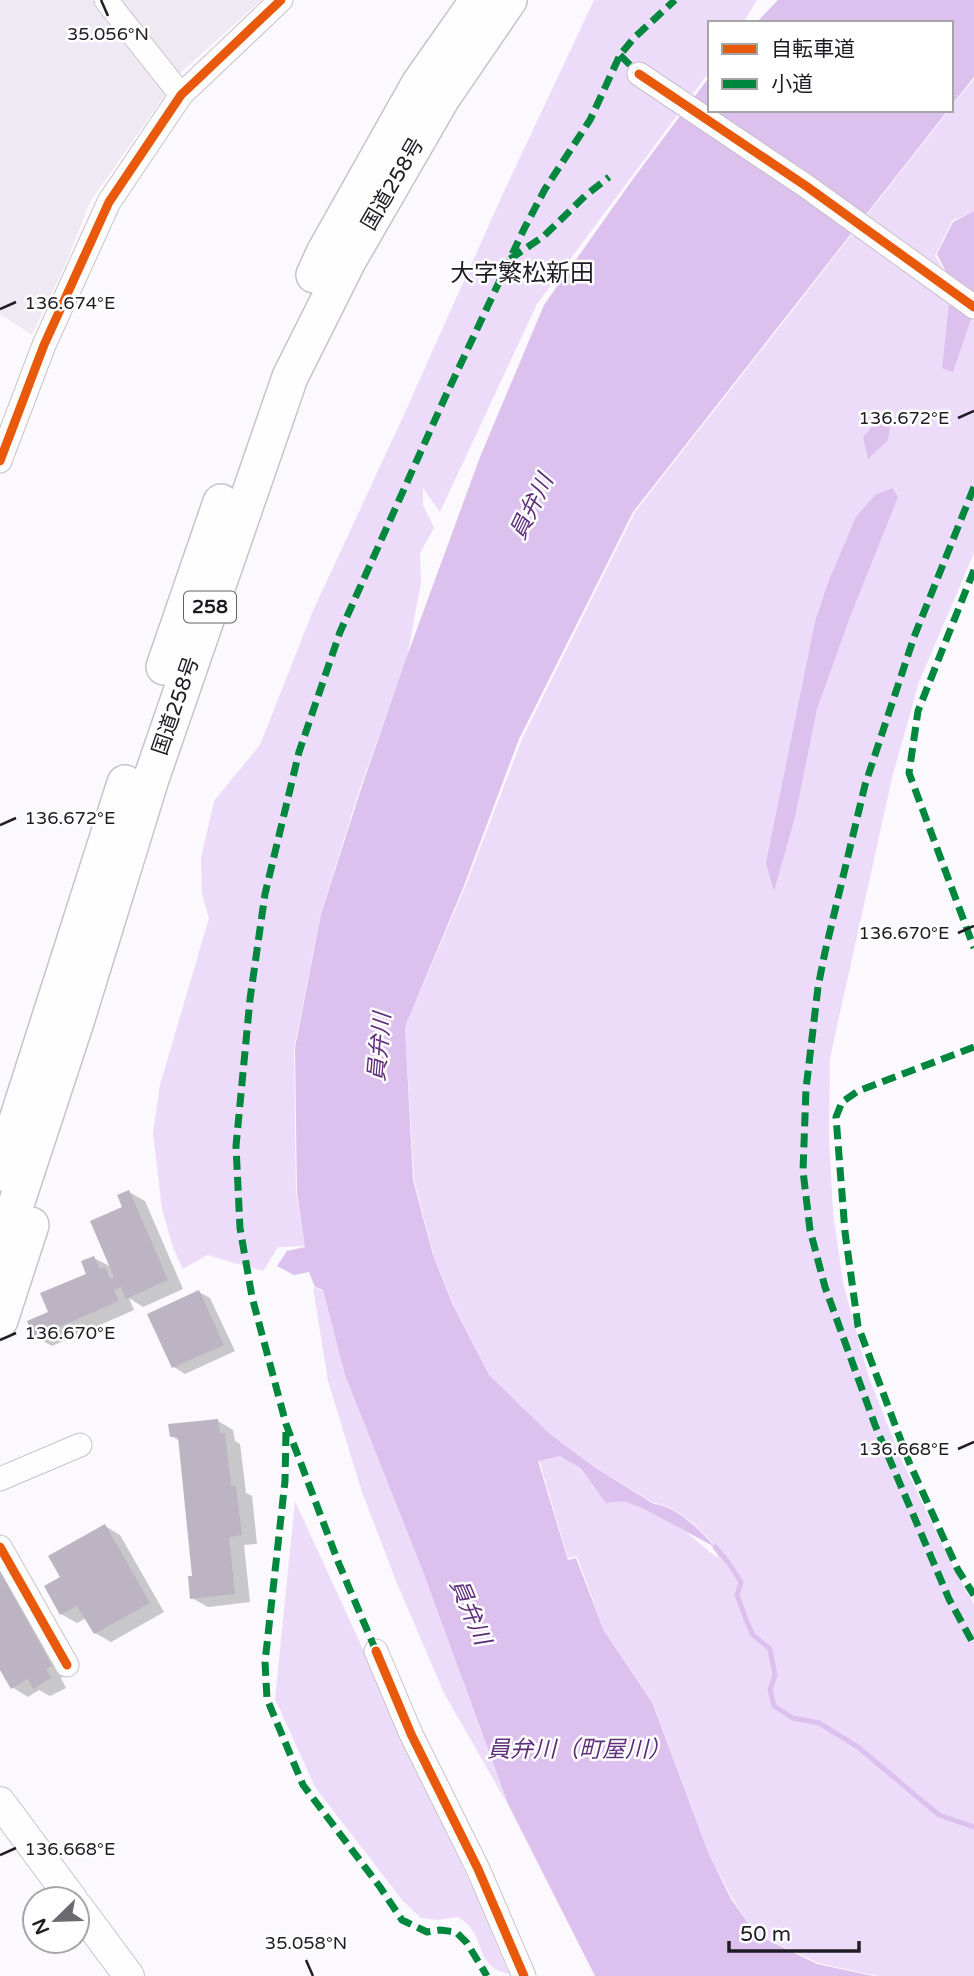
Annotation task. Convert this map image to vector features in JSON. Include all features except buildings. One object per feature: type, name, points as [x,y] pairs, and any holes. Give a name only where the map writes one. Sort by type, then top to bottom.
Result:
[{"type":"highway","name":"国道258号","points":[[0,1173],[197,567],[271,369],[326,251],[419,84],[478,0]]},
{"type":"highway","name":"国道258号","points":[[0,1253],[76,1022],[151,779],[290,377],[361,238],[442,98],[509,0]]},
{"type":"highway","points":[[0,1113],[41,991],[83,913]]},
{"type":"highway","points":[[0,1320],[73,1098],[76,1022]]},
{"type":"main road","points":[[0,1802],[62,1885]]},
{"type":"main road","points":[[91,1925],[129,1976]]},
{"type":"street","points":[[106,0],[181,95]]},
{"type":"street","points":[[0,461],[44,345],[109,202],[181,95],[281,0]]},
{"type":"street","points":[[639,74],[806,186],[974,307]]},
{"type":"street","points":[[0,1479],[80,1446]]},
{"type":"street","points":[[0,1547],[67,1665]]},
{"type":"street","points":[[376,1651],[411,1734],[478,1869],[524,1976]]},
{"type":"shaded area","points":[[0,0],[262,0],[181,72],[90,202],[67,261],[32,335],[0,314]]},
{"type":"shaded area","points":[[594,0],[757,0],[744,21],[708,21],[708,74],[537,304],[440,512],[423,488],[423,505],[434,528],[420,553],[421,582],[407,658],[359,791],[321,913],[294,1049],[296,1192],[305,1246],[278,1247],[263,1271],[207,1255],[183,1269],[173,1248],[162,1209],[153,1133],[160,1085],[209,918],[202,894],[201,858],[214,801],[260,745],[312,613]]},
{"type":"shaded area","points":[[974,79],[974,211],[952,221],[935,256],[951,281],[942,369],[966,330],[974,311],[974,553],[919,682],[892,778],[830,1058],[829,1138],[833,1212],[843,1283],[869,1378],[902,1461],[955,1571],[974,1604],[974,1976],[878,1976],[818,1963],[755,1933],[732,1898],[708,1852],[652,1701],[604,1631],[577,1556],[568,1558],[539,1460],[560,1455],[581,1470],[607,1503],[625,1500],[642,1508],[685,1531],[717,1558],[717,1548],[680,1514],[654,1503],[594,1467],[550,1434],[489,1375],[452,1302],[434,1257],[414,1180],[405,1027],[465,887],[522,739],[635,512],[947,112],[953,112],[953,105]]},
{"type":"shaded area","points":[[313,1287],[323,1291],[346,1377],[422,1569],[508,1805],[444,1693],[396,1581],[362,1492],[328,1381]]},
{"type":"shaded area","points":[[295,1501],[477,1898],[509,1974],[499,1971],[487,1962],[471,1928],[458,1917],[437,1920],[421,1918],[403,1901],[315,1787],[275,1699]]},
{"type":"water","points":[[778,0],[974,0],[974,77],[953,103],[953,21],[758,21]]},
{"type":"water","points":[[708,79],[708,112],[946,112],[633,512],[519,739],[463,888],[405,1027],[413,1180],[433,1255],[452,1303],[489,1375],[550,1434],[594,1467],[654,1504],[679,1514],[715,1547],[642,1508],[624,1501],[606,1503],[581,1469],[560,1456],[538,1461],[568,1560],[576,1558],[604,1631],[652,1702],[708,1852],[731,1899],[756,1934],[817,1964],[873,1976],[595,1976],[508,1804],[422,1569],[345,1375],[323,1290],[315,1287],[309,1272],[294,1275],[277,1266],[287,1251],[305,1247],[297,1193],[295,1048],[321,914],[360,792],[480,457],[544,305]]},
{"type":"water","points":[[974,211],[974,310],[953,372],[942,368],[951,282],[937,254],[953,222]]},
{"type":"water","points":[[885,412],[892,413],[888,440],[868,459],[863,437]]},
{"type":"water","points":[[892,488],[898,497],[817,709],[795,817],[774,891],[766,863],[815,622],[829,580],[856,517],[875,495]]},
{"type":"waterway","points":[[715,1547],[741,1582],[737,1595],[753,1635],[770,1649],[775,1675],[770,1690],[774,1706],[793,1718],[819,1723],[858,1747],[939,1815],[974,1827]]},
{"type":"marked path","points":[[376,1651],[339,1564],[286,1424],[252,1297],[240,1228],[236,1146],[250,999],[265,894],[299,752],[340,632],[447,393],[524,229],[545,189],[590,120],[620,55],[634,38],[675,0]]},
{"type":"marked path","points":[[620,55],[639,74]]},
{"type":"marked path","points":[[510,259],[544,236],[609,177]]},
{"type":"marked path","points":[[974,487],[914,637],[865,785],[818,987],[806,1089],[803,1171],[810,1230],[825,1287],[875,1425],[949,1599],[974,1645]]},
{"type":"marked path","points":[[974,570],[918,711],[909,773],[974,948]]},
{"type":"marked path","points":[[974,1047],[858,1091],[842,1102],[836,1117],[845,1232],[858,1326],[909,1462],[958,1570],[974,1595]]},
{"type":"marked path","points":[[286,1432],[285,1481],[265,1662],[267,1699],[303,1785],[402,1920],[427,1932],[456,1932],[467,1943],[487,1976]]},
{"type":"cycle path","points":[[0,461],[44,345],[109,202],[181,95],[281,0]]},
{"type":"cycle path","points":[[639,74],[806,186],[974,307]]},
{"type":"cycle path","points":[[0,1547],[67,1665]]},
{"type":"cycle path","points":[[376,1651],[411,1734],[478,1869],[524,1976]]},
{"type":"district","name":"大字繁松新田","points":[[522,273]]},
{"type":"water label","name":"員弁川","points":[[532,507]]},
{"type":"water label","name":"員弁川","points":[[380,1047]]},
{"type":"water label","name":"員弁川","points":[[470,1612]]},
{"type":"water label","name":"員弁川（町屋川）","points":[[579,1750]]}]
